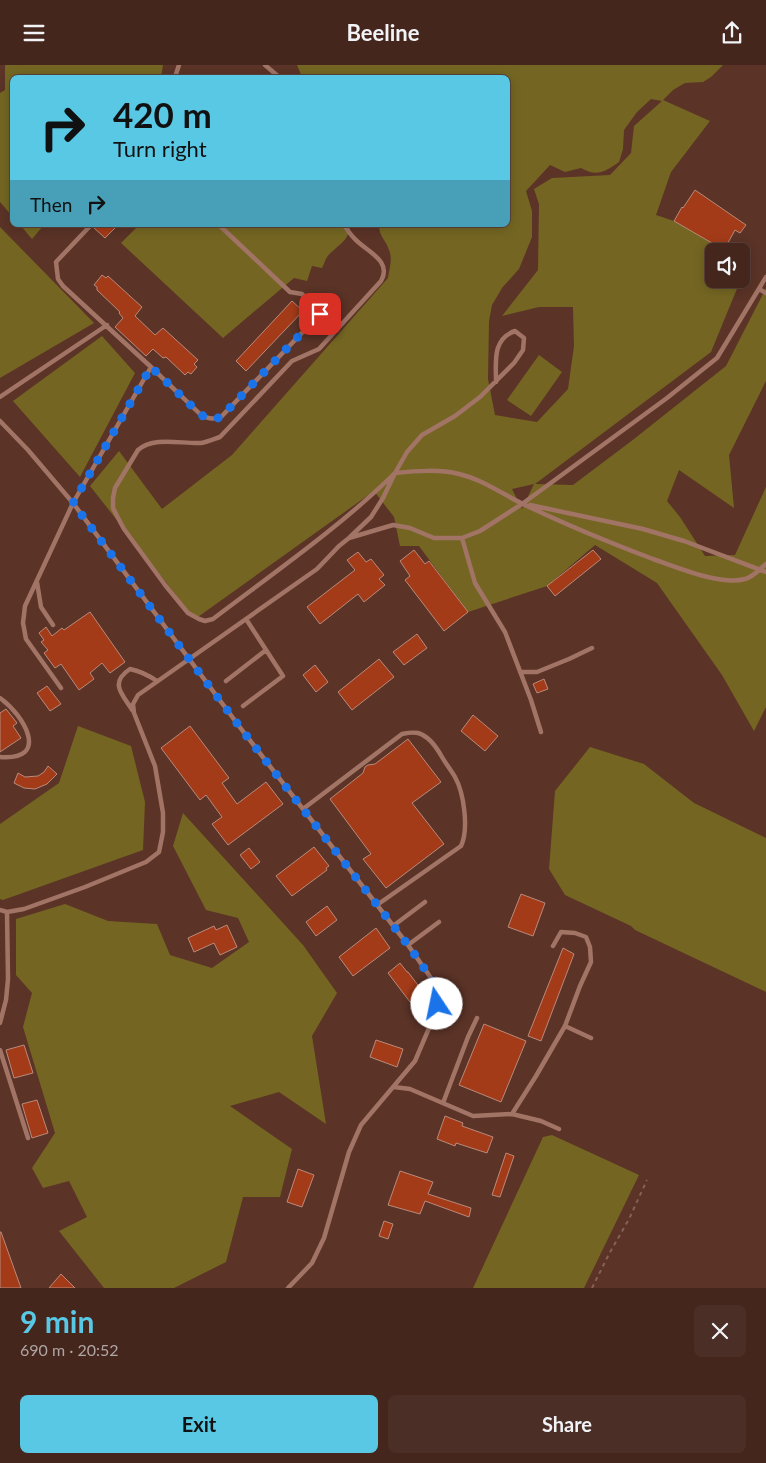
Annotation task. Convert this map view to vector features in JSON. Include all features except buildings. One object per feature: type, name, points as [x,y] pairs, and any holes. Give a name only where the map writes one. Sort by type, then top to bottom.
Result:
[{"type":"lane","points":[[265,65],[277,75]]},
{"type":"lane","points":[[90,227],[56,262],[58,279],[63,286],[107,325],[200,414],[206,418],[214,419],[221,417],[320,314],[302,293],[290,292],[221,227]]},
{"type":"lane","points":[[346,227],[354,238],[380,259],[385,274],[381,281],[319,349],[292,361],[220,437],[208,442],[156,442],[142,447],[138,450],[115,488],[112,498],[113,508],[124,529],[188,613],[205,621],[214,619],[347,516],[395,473],[439,471],[459,474],[478,480],[522,504],[596,537],[699,575],[740,580],[746,579],[766,564]]},
{"type":"lane","points":[[350,538],[392,525],[410,528],[434,538],[462,538],[480,531],[522,504],[667,398],[717,358],[766,277]]},
{"type":"lane","points":[[759,289],[766,293]]},
{"type":"lane","points":[[0,397],[107,325]]},
{"type":"lane","points":[[134,713],[133,704],[138,695],[317,569],[371,517],[407,452],[422,435],[474,402],[496,382],[523,350],[524,338],[515,331],[506,334],[498,345],[496,382]]},
{"type":"lane","points":[[61,688],[26,639],[23,623],[25,606],[73,503],[151,367]]},
{"type":"lane","points":[[0,421],[28,450],[73,503],[303,809],[408,945],[437,990],[435,1014],[415,1061],[361,1125],[349,1152],[324,1237],[312,1263],[288,1288]]},
{"type":"lane","points":[[522,504],[643,529],[684,541],[766,572]]},
{"type":"lane","points":[[462,538],[475,583],[505,632],[541,732]]},
{"type":"lane","points":[[37,581],[41,607],[52,625]]},
{"type":"lane","points":[[243,706],[283,675],[246,619]]},
{"type":"lane","points":[[520,672],[537,672],[592,648]]},
{"type":"lane","points":[[226,681],[266,650]]},
{"type":"lane","points":[[0,910],[7,912],[24,909],[85,887],[146,862],[159,852],[163,832],[163,813],[155,766],[134,713],[123,696],[118,683],[122,674],[130,669],[147,674],[157,681]]},
{"type":"lane","points":[[147,674],[147,688]]},
{"type":"lane","points":[[123,696],[136,699]]},
{"type":"lane","points":[[0,698],[8,703],[24,723],[30,740],[29,748],[23,754],[10,758],[0,757]]},
{"type":"lane","points":[[303,809],[402,734],[419,733],[429,739],[436,747],[456,778],[460,790],[466,824],[465,837],[461,846],[377,905]]},
{"type":"lane","points":[[393,926],[425,902]]},
{"type":"lane","points":[[0,1023],[6,1000],[8,979],[7,912]]},
{"type":"lane","points":[[408,945],[439,922]]},
{"type":"lane","points":[[512,1114],[565,1026],[591,962],[590,947],[586,937],[576,933],[561,932],[553,946]]},
{"type":"lane","points":[[443,1103],[477,1018]]},
{"type":"lane","points":[[565,1026],[591,1038]]},
{"type":"lane","points":[[0,1050],[28,1139]]},
{"type":"lane","points":[[394,1087],[410,1089],[473,1116],[512,1114],[540,1121],[559,1129]]},
{"type":"path","points":[[592,1288],[629,1219],[647,1180]]},
{"type":"shaded area","points":[[5,65],[163,65],[161,75],[10,75],[10,214],[0,202],[0,93],[5,90]]},
{"type":"shaded area","points":[[297,65],[723,65],[703,82],[685,83],[673,90],[663,100],[710,121],[671,172],[656,215],[674,221],[713,243],[705,243],[705,288],[737,288],[711,352],[535,484],[573,485],[726,366],[766,288],[766,381],[729,455],[734,508],[679,470],[667,501],[680,517],[705,556],[735,555],[766,487],[766,707],[754,731],[722,675],[657,583],[595,545],[547,586],[468,612],[419,546],[400,546],[394,517],[374,491],[195,619],[90,486],[119,451],[162,509],[232,455],[388,278],[391,261],[388,247],[380,233],[379,227],[510,227],[510,75],[301,75]],"holes":[[[651,99],[662,101],[634,126],[631,153],[610,175],[552,178],[534,189],[539,204],[538,270],[502,316],[539,307],[573,307],[574,346],[568,389],[537,422],[495,415],[488,379],[489,321],[492,305],[502,288],[519,269],[532,237],[532,211],[526,191],[550,165],[565,172],[581,168],[596,173],[605,171],[619,162],[623,149],[624,130],[637,112]],[[534,484],[522,509],[512,489]]]},
{"type":"shaded area","points":[[0,227],[94,323],[0,378]]},
{"type":"shaded area","points":[[22,227],[42,227],[32,239]]},
{"type":"shaded area","points":[[137,227],[350,227],[348,235],[327,257],[322,268],[312,266],[307,281],[294,278],[223,338],[121,243]]},
{"type":"shaded area","points":[[102,336],[135,373],[80,477],[13,401]]},
{"type":"shaded area","points":[[539,355],[562,372],[531,416],[507,400]]},
{"type":"shaded area","points":[[78,726],[131,746],[145,802],[143,850],[3,900],[0,899],[0,824],[59,783]]},
{"type":"shaded area","points":[[590,747],[644,764],[694,803],[766,838],[766,992],[565,895],[549,869],[555,791]]},
{"type":"shaded area","points":[[183,813],[303,945],[337,993],[312,1036],[326,1124],[279,1092],[230,1106],[292,1149],[280,1197],[243,1197],[226,1262],[174,1288],[104,1288],[59,1231],[87,1217],[69,1181],[43,1188],[32,1168],[55,1133],[23,1027],[32,993],[16,975],[16,919],[65,904],[108,921],[157,924],[170,955],[212,968],[249,942],[238,918],[206,910],[173,846]]},
{"type":"shaded area","points":[[552,1135],[639,1175],[584,1288],[473,1288],[543,1137]]},
{"type":"route","points":[[320,314],[221,417],[214,419],[206,418],[200,414],[151,367],[73,503],[242,730],[408,945],[437,990],[437,1004]]}]
